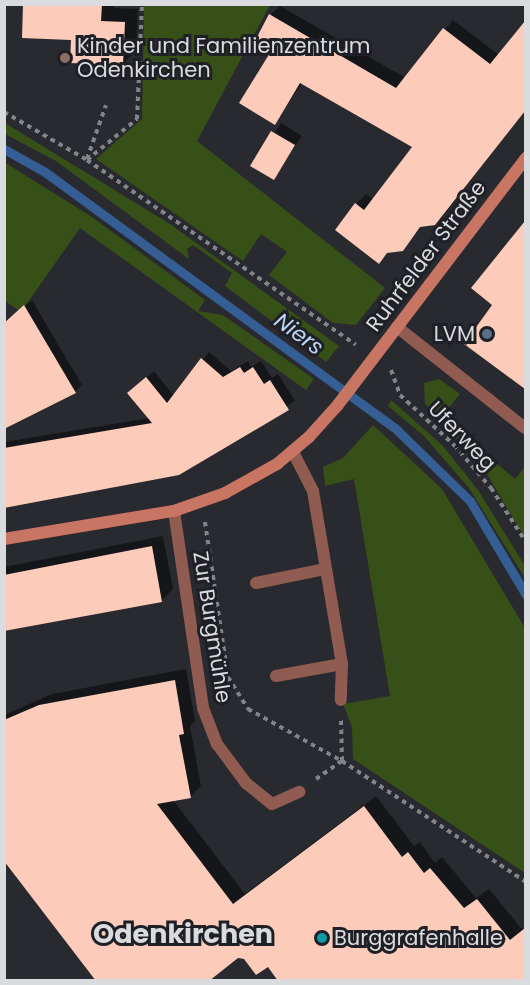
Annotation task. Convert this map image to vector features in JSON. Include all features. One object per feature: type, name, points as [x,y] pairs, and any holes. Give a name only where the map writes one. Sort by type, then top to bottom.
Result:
[{"type":"main road","name":"Ruhrfelder Straße","points":[[293,452],[337,406],[525,158]]},
{"type":"main road","points":[[4,539],[174,511],[199,503],[262,474],[293,452]]},
{"type":"street","points":[[397,327],[525,429]]},
{"type":"street","points":[[293,452],[313,491],[342,664],[341,700]]},
{"type":"street","name":"Zur Burgmühle","points":[[174,511],[203,708],[216,744],[246,783],[272,804],[298,792]]},
{"type":"street","points":[[256,583],[325,569]]},
{"type":"street","points":[[276,676],[342,664]]},
{"type":"path","points":[[87,160],[137,119],[142,4]]},
{"type":"path","points":[[87,160],[106,105]]},
{"type":"path","name":"Uferweg","points":[[4,112],[87,160],[374,356],[391,370],[400,395],[454,445],[491,488],[525,543]]},
{"type":"path","points":[[199,503],[215,571],[228,677],[248,709],[342,761],[525,882]]},
{"type":"path","points":[[341,700],[342,761]]},
{"type":"path","points":[[298,792],[342,761]]},
{"type":"green space","points":[[144,5],[270,5],[197,141],[385,288],[356,325],[333,323],[269,275],[287,252],[261,234],[243,261],[96,159],[142,119]]},
{"type":"green space","points":[[5,123],[170,224],[339,346],[326,362],[225,286],[232,273],[193,245],[187,249],[189,259],[56,161],[5,134]]},
{"type":"green space","points":[[4,162],[92,217],[205,300],[198,311],[223,315],[314,379],[306,390],[80,228],[21,312],[5,301]]},
{"type":"green space","points":[[439,379],[460,394],[441,417],[515,479],[525,467],[525,538],[482,466],[425,404],[424,383]]},
{"type":"green space","points":[[391,400],[443,446],[478,490],[525,566],[525,578],[469,488],[424,436],[388,406]]},
{"type":"green space","points":[[373,425],[442,489],[525,628],[525,873],[353,759],[352,727],[343,704],[390,696],[354,479],[325,486],[323,467],[343,458]]},
{"type":"building","points":[[23,4],[102,4],[101,21],[125,22],[123,65],[70,63],[71,40],[22,38]]},
{"type":"building","points":[[269,14],[396,88],[443,28],[490,64],[525,21],[525,111],[435,225],[420,227],[403,251],[387,253],[379,264],[335,230],[355,203],[364,210],[412,147],[300,83],[275,125],[239,103],[273,48],[256,39]]},
{"type":"building","points":[[271,131],[295,145],[274,180],[250,166]]},
{"type":"building","points":[[525,221],[525,389],[464,344],[492,305],[471,288]]},
{"type":"building","points":[[24,305],[76,393],[4,429],[4,323]]},
{"type":"building","points":[[201,358],[223,377],[240,367],[244,373],[253,367],[264,384],[270,380],[289,410],[179,475],[4,508],[4,448],[152,423],[127,393],[146,377],[167,403]]},
{"type":"building","points":[[152,546],[162,602],[4,631],[4,575]]},
{"type":"building","points":[[175,680],[184,734],[179,735],[191,798],[157,804],[233,904],[364,806],[402,857],[408,852],[424,873],[430,868],[464,908],[477,899],[510,940],[525,928],[525,981],[278,981],[268,967],[256,975],[244,959],[238,958],[209,981],[96,981],[4,861],[4,720],[39,705]]},
{"type":"waterway","name":"Niers","points":[[4,149],[45,172],[397,430],[470,501],[526,595]]},
{"type":"place","name":"Kinder und Familienzentrum Odenkirchen","points":[[65,58]]},
{"type":"place","name":"LVM","points":[[487,334]]},
{"type":"place","name":"Burggrafenhalle","points":[[322,938]]},
{"type":"district","name":"Odenkirchen","points":[[183,934]]}]
